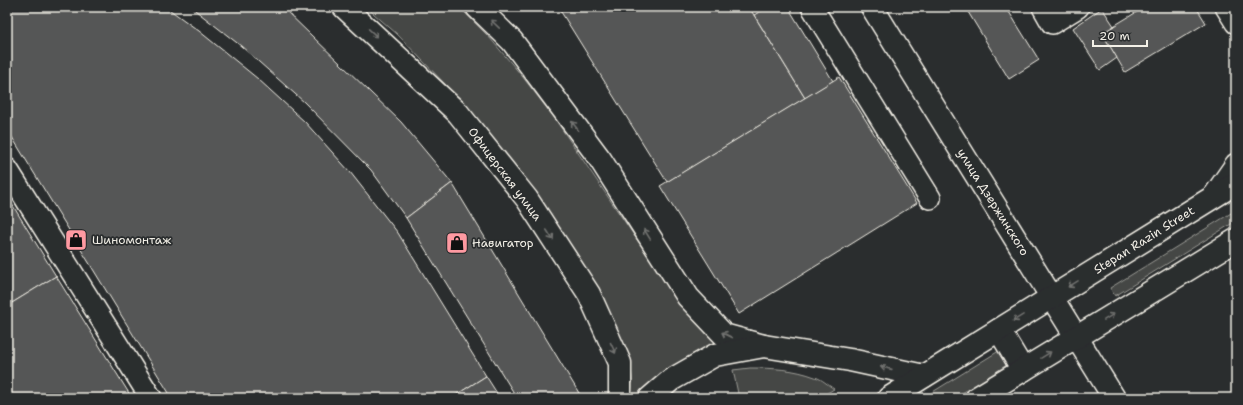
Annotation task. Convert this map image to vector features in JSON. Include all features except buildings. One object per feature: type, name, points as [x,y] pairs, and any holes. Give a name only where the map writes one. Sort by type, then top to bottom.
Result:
[{"type":"main road","name":"Офицерская улица","points":[[344,7],[458,113],[527,199],[589,294],[620,363],[620,398]]},
{"type":"main road","points":[[477,7],[512,41],[600,158],[688,297],[724,335],[764,346],[850,360],[924,376]]},
{"type":"main road","name":"улица Дзержинского","points":[[872,7],[1114,398]]},
{"type":"main road","name":"Stepan Razin Street","points":[[889,398],[1236,183]]},
{"type":"main road","points":[[977,398],[1236,240]]},
{"type":"main road","points":[[999,330],[1023,370]]},
{"type":"main road","points":[[650,398],[671,380],[715,355],[764,346]]},
{"type":"street","points":[[812,7],[930,198]]},
{"type":"street","points":[[1042,7],[1052,23],[1078,7]]},
{"type":"street","points":[[1226,7],[1236,23]]},
{"type":"street","points":[[1213,197],[1236,164]]},
{"type":"street","points":[[7,169],[151,398]]},
{"type":"shaded area","points":[[366,7],[459,7],[489,37],[522,76],[553,116],[680,303],[700,325],[712,334],[720,343],[638,398],[630,397],[632,389],[631,369],[621,343],[493,142],[446,85],[397,34]]},
{"type":"shaded area","points":[[1236,210],[1236,221],[1115,296],[1110,288]]},
{"type":"shaded area","points":[[1002,349],[1010,363],[954,398],[923,398]]},
{"type":"shaded area","points":[[750,368],[775,369],[807,374],[818,378],[834,389],[819,398],[739,398],[733,370]]},
{"type":"place","name":"Шиномонтаж","points":[[76,240]]},
{"type":"place","name":"Навигатор","points":[[457,243]]}]
